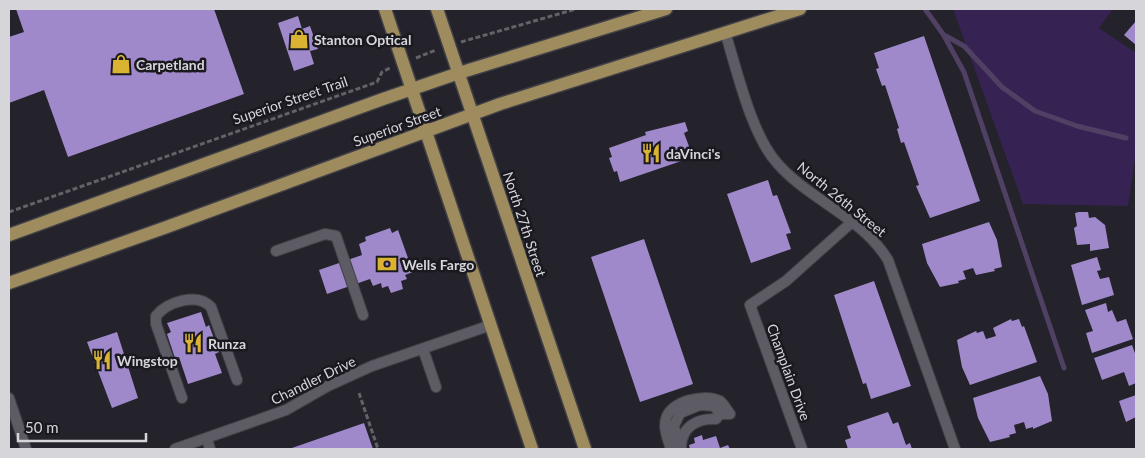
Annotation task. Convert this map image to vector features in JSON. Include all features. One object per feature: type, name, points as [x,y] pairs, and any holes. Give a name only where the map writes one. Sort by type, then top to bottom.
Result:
[{"type":"main road","points":[[385,9],[532,449]]},
{"type":"main road","name":"North 27th Street","points":[[437,9],[584,449]]},
{"type":"main road","name":"Superior Street","points":[[9,235],[459,73],[666,9]]},
{"type":"main road","name":"Superior Street","points":[[9,283],[173,225],[472,114],[800,9]]},
{"type":"lane","name":"North 26th Street","points":[[725,32],[756,125],[768,152],[785,170],[852,222],[878,245],[888,260],[955,449]]},
{"type":"lane","name":"Champlain Drive","points":[[802,449],[750,305],[786,282],[852,222]]},
{"type":"lane","points":[[276,251],[325,234],[336,236],[363,315]]},
{"type":"lane","points":[[182,398],[156,324],[156,316],[161,310],[176,304],[199,299],[205,300],[210,307],[237,380]]},
{"type":"lane","name":"Chandler Drive","points":[[175,449],[286,410],[337,382],[491,325]]},
{"type":"lane","points":[[422,349],[436,387]]},
{"type":"lane","points":[[9,398],[26,449]]},
{"type":"lane","points":[[671,449],[665,424],[666,416],[676,405],[709,398],[720,401],[725,414]]},
{"type":"lane","points":[[680,449],[674,426],[680,413],[706,404],[714,406],[725,414]]},
{"type":"lane","points":[[680,449],[681,440],[692,424],[701,419],[716,419],[725,414]]},
{"type":"lane","points":[[206,439],[210,449]]},
{"type":"path","name":"Superior Street Trail","points":[[9,212],[377,82],[382,72],[403,62],[450,46],[576,9]]},
{"type":"path","points":[[359,393],[378,449]]},
{"type":"shaded area","points":[[953,9],[1113,9],[1099,28],[1136,53],[1136,152],[1128,206],[1023,204]]},
{"type":"building","name":"Carpetland","points":[[16,9],[214,9],[244,94],[68,157],[44,90],[9,103],[9,37],[24,32]]},
{"type":"building","name":"Stanton Optical","points":[[298,16],[302,29],[310,26],[318,49],[310,51],[314,64],[294,71],[278,23]]},
{"type":"building","points":[[1136,21],[1136,45],[1124,35]]},
{"type":"building","points":[[924,36],[980,201],[930,218],[916,186],[919,185],[904,142],[901,143],[897,129],[899,128],[885,85],[882,86],[876,69],[879,68],[874,53]]},
{"type":"building","name":"daVinci's","points":[[685,122],[688,131],[684,133],[693,157],[620,182],[617,171],[614,172],[609,158],[612,157],[609,148],[646,135],[645,132]]},
{"type":"building","points":[[768,180],[773,196],[777,195],[791,233],[786,234],[791,249],[751,263],[727,194]]},
{"type":"building","points":[[1088,212],[1089,218],[1095,217],[1105,225],[1109,248],[1090,251],[1090,244],[1077,245],[1074,228],[1077,226],[1075,213]]},
{"type":"building","points":[[989,222],[997,240],[1002,267],[994,269],[995,271],[976,275],[973,268],[963,271],[966,279],[958,281],[959,283],[940,287],[927,263],[922,244]]},
{"type":"building","name":"Wells Fargo","points":[[390,228],[392,233],[398,230],[413,272],[405,275],[407,279],[401,281],[403,289],[391,293],[388,286],[382,288],[381,283],[373,286],[370,279],[327,294],[319,270],[362,255],[359,244],[366,241],[365,237]]},
{"type":"building","points":[[644,239],[693,384],[640,402],[591,257]]},
{"type":"building","points":[[1097,257],[1101,270],[1097,271],[1100,279],[1109,277],[1114,295],[1082,305],[1071,265]]},
{"type":"building","points":[[874,281],[911,386],[871,399],[866,383],[863,384],[834,295]]},
{"type":"building","points":[[1106,303],[1108,312],[1112,310],[1117,322],[1126,319],[1133,339],[1092,353],[1086,333],[1093,331],[1085,310]]},
{"type":"building","name":"Runza","points":[[201,312],[206,327],[209,325],[219,352],[215,354],[222,373],[188,384],[179,357],[175,358],[167,334],[171,332],[167,323]]},
{"type":"building","points":[[1011,319],[1012,321],[1019,319],[1022,327],[1024,326],[1037,362],[970,385],[962,367],[957,340],[976,331],[977,333],[983,331],[986,339],[996,336],[993,328]]},
{"type":"building","points":[[117,332],[138,398],[112,408],[87,342]]},
{"type":"building","points":[[1132,345],[1136,356],[1136,383],[1129,386],[1124,372],[1102,380],[1094,358]]},
{"type":"building","points":[[1040,376],[1048,394],[1052,421],[1033,429],[1033,427],[1026,429],[1024,422],[1014,425],[1016,433],[1009,435],[1010,437],[990,442],[978,418],[973,398]]},
{"type":"building","points":[[1136,395],[1136,417],[1126,422],[1119,401]]},
{"type":"building","points":[[888,412],[893,424],[898,422],[906,445],[910,443],[912,449],[848,449],[845,440],[851,438],[847,426]]},
{"type":"building","points":[[364,423],[373,449],[289,449]]},
{"type":"building","points":[[702,435],[703,440],[716,436],[720,448],[728,445],[730,449],[690,449],[689,445],[695,443],[694,438]]},
{"type":"waterway","points":[[925,9],[943,34],[964,72],[1064,368]]},
{"type":"waterway","points":[[946,36],[964,46],[1002,87],[1035,111],[1077,126],[1126,138]]},
{"type":"place","name":"Stanton Optical","points":[[299,39]]},
{"type":"place","name":"Carpetland","points":[[121,64]]},
{"type":"place","name":"daVinci's","points":[[651,153]]},
{"type":"place","name":"Wells Fargo","points":[[387,264]]},
{"type":"place","name":"Runza","points":[[193,343]]},
{"type":"place","name":"Wingstop","points":[[102,360]]}]
